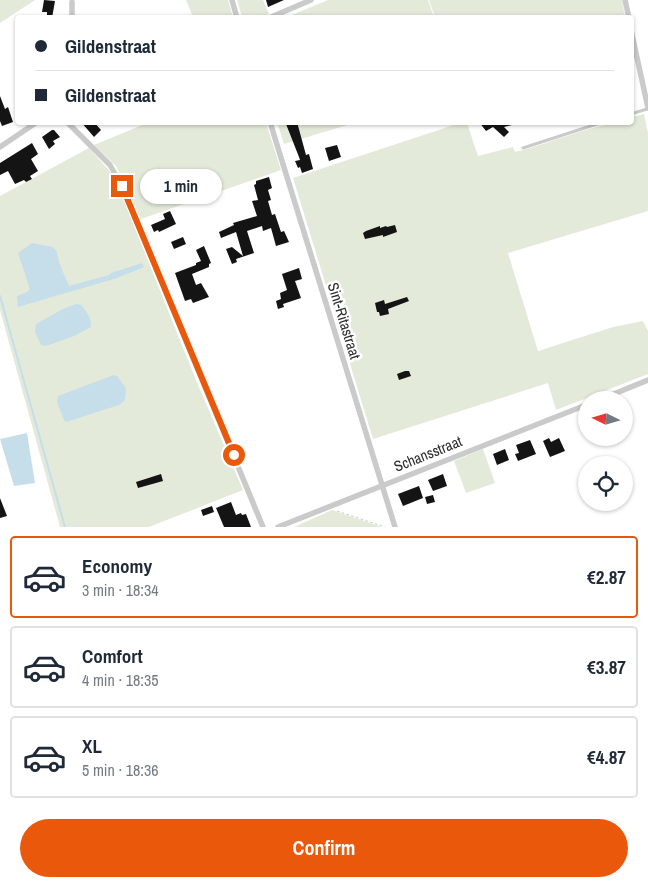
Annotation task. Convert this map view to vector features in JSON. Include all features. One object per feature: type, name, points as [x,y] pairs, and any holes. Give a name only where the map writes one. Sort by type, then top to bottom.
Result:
[{"type":"street","points":[[232,0],[236,15]]},
{"type":"street","points":[[276,15],[311,0]]},
{"type":"street","points":[[625,0],[628,15]]},
{"type":"street","points":[[72,2],[72,15]]},
{"type":"street","points":[[634,44],[648,108]]},
{"type":"street","points":[[0,147],[33,125]]},
{"type":"street","points":[[71,125],[110,165],[122,186],[263,527]]},
{"type":"street","name":"Sint-Ritastraat","points":[[271,125],[395,527]]},
{"type":"street","points":[[621,391],[648,380]]},
{"type":"street","name":"Schansstraat","points":[[278,527],[578,408]]},
{"type":"lane","points":[[634,113],[648,108]]},
{"type":"lane","points":[[523,148],[594,125]]},
{"type":"path","points":[[326,508],[385,527]]},
{"type":"green space","points":[[0,0],[35,0],[0,23]]},
{"type":"green space","points":[[186,0],[228,0],[232,15],[192,15]]},
{"type":"green space","points":[[237,0],[263,0],[269,14],[266,15],[241,15]]},
{"type":"green space","points":[[328,0],[428,0],[433,15],[292,15]]},
{"type":"green space","points":[[429,0],[622,0],[625,15],[434,15]]},
{"type":"green space","points":[[644,114],[648,133],[648,211],[508,253],[538,351],[613,327],[643,321],[648,331],[648,374],[605,391],[578,391],[578,401],[556,410],[548,383],[373,439],[293,178],[454,125],[468,125],[478,156],[513,147],[515,152],[607,125],[634,125],[634,116]]},
{"type":"green space","points":[[142,125],[267,125],[281,170],[141,219],[116,166],[94,145]]},
{"type":"green space","points":[[278,125],[347,125],[284,144]]},
{"type":"green space","points":[[89,148],[114,176],[196,380],[243,490],[149,527],[60,527],[0,310],[0,196]]},
{"type":"green space","points":[[483,449],[495,483],[466,493],[454,461]]},
{"type":"green space","points":[[332,510],[382,527],[294,527]]},
{"type":"water","points":[[32,243],[53,247],[57,252],[69,286],[109,275],[142,263],[144,267],[117,278],[18,307],[17,296],[30,289],[18,253]]},
{"type":"water","points":[[76,304],[81,305],[87,312],[91,327],[74,336],[46,346],[41,345],[35,332],[36,324]]},
{"type":"water","points":[[114,375],[117,376],[126,388],[125,400],[119,405],[66,422],[64,420],[57,402],[58,396]]},
{"type":"water","points":[[27,433],[35,483],[14,486],[0,439]]},
{"type":"building","points":[[44,0],[55,1],[53,15],[47,15],[47,12],[42,12]]},
{"type":"building","points":[[266,0],[284,0],[268,7]]},
{"type":"building","points":[[0,96],[5,109],[8,107],[13,122],[2,126],[0,121]]},
{"type":"building","points":[[84,125],[97,125],[101,130],[94,137]]},
{"type":"building","points":[[286,125],[298,125],[306,155],[309,154],[313,169],[302,173],[295,161],[300,160]]},
{"type":"building","points":[[481,125],[512,125],[504,127],[509,132],[504,137],[493,127],[486,131]]},
{"type":"building","points":[[52,130],[60,137],[53,141],[55,144],[49,149],[42,137]]},
{"type":"building","points":[[32,143],[38,154],[31,159],[38,171],[30,176],[32,179],[15,184],[8,171],[0,175],[0,163]]},
{"type":"building","points":[[337,145],[341,157],[329,161],[325,148]]},
{"type":"building","points":[[269,177],[272,188],[268,190],[271,200],[268,201],[272,215],[275,214],[281,232],[284,231],[289,242],[276,246],[271,228],[263,231],[262,226],[247,231],[254,253],[236,259],[237,262],[232,264],[226,249],[232,247],[243,256],[236,232],[221,238],[219,232],[234,225],[233,223],[257,216],[252,201],[258,200],[254,185],[256,181]]},
{"type":"building","points":[[170,211],[176,224],[159,232],[158,230],[154,232],[151,225],[165,219],[163,214]]},
{"type":"building","points":[[395,225],[397,232],[383,237],[383,235],[365,239],[363,233],[366,231],[380,226],[380,228]]},
{"type":"building","points":[[183,237],[186,244],[174,249],[171,242]]},
{"type":"building","points":[[204,246],[211,263],[209,267],[192,274],[196,285],[201,283],[209,297],[193,303],[191,299],[185,301],[175,273],[196,265],[196,263],[201,261],[196,250]]},
{"type":"building","points":[[299,268],[302,279],[295,281],[301,298],[283,304],[284,307],[278,309],[276,301],[281,299],[280,293],[287,290],[282,274]]},
{"type":"building","points":[[407,297],[409,301],[388,309],[389,314],[380,316],[379,312],[377,312],[375,303],[384,300],[385,304]]},
{"type":"building","points":[[409,371],[411,376],[399,380],[397,374]]},
{"type":"building","points":[[549,438],[551,442],[559,438],[565,451],[550,457],[543,441]]},
{"type":"building","points":[[530,440],[536,454],[518,461],[515,454],[519,453],[516,445]]},
{"type":"building","points":[[505,449],[509,460],[497,465],[493,454]]},
{"type":"building","points":[[161,474],[163,481],[138,488],[136,482]]},
{"type":"building","points":[[443,474],[447,486],[433,491],[428,480]]},
{"type":"building","points":[[419,486],[423,498],[403,506],[398,494]]},
{"type":"building","points":[[433,495],[435,502],[427,504],[425,497]]},
{"type":"building","points":[[0,498],[7,516],[0,518]]},
{"type":"building","points":[[231,502],[236,515],[246,514],[251,527],[224,527],[216,508]]},
{"type":"building","points":[[212,506],[214,512],[203,516],[201,510]]},
{"type":"waterway","points":[[0,296],[65,527]]},
{"type":"route","points":[[122,186],[234,455]]}]
